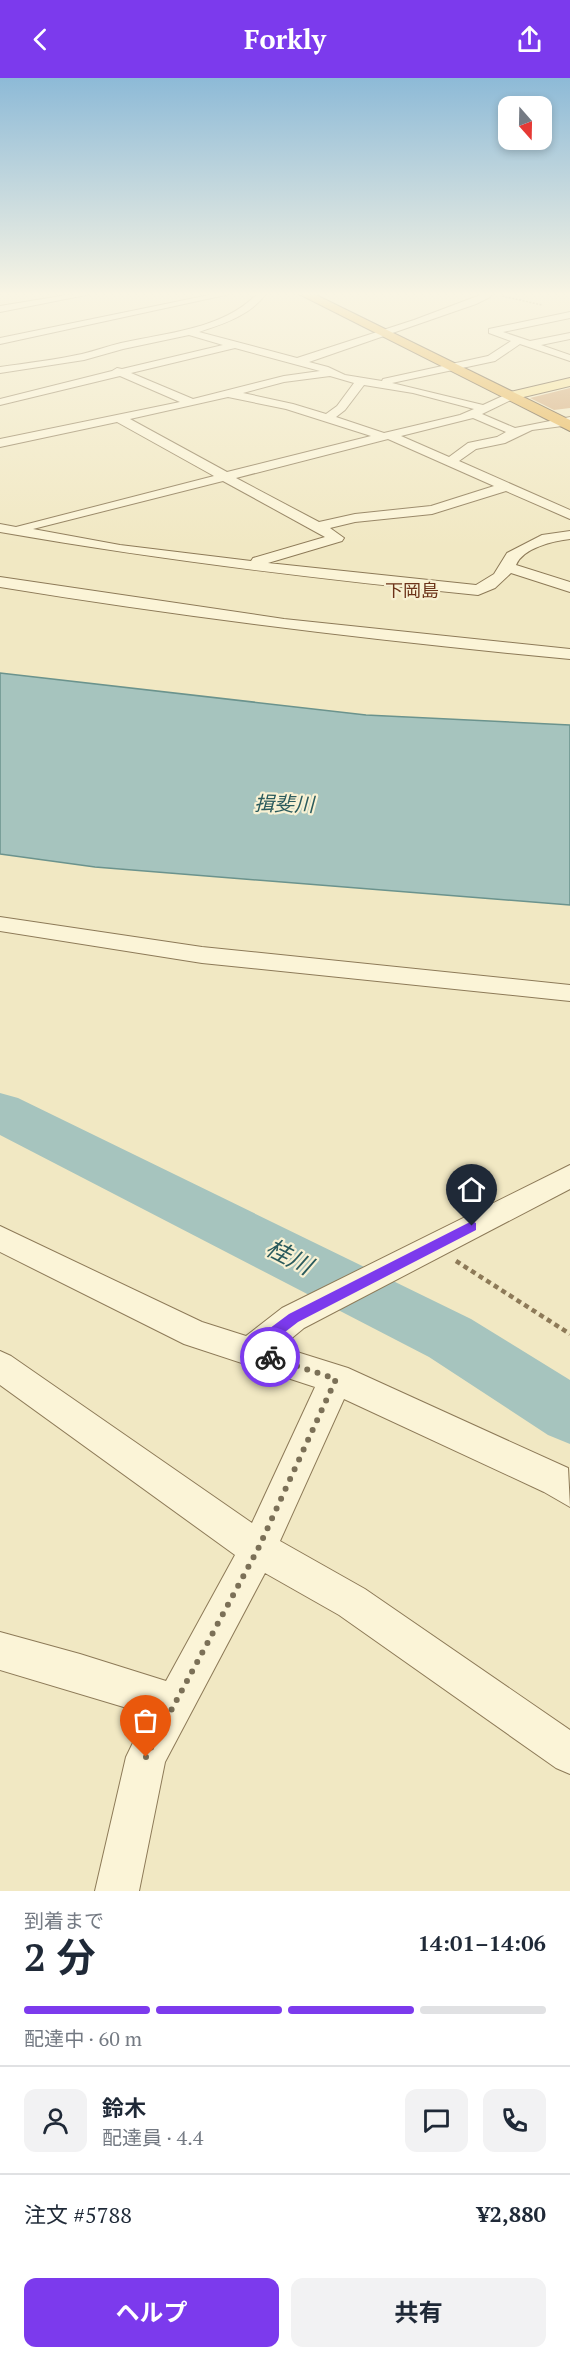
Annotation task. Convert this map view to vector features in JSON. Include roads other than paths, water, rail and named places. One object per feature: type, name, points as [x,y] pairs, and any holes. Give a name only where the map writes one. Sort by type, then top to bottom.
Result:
[{"type":"highway","points":[[475,379],[567,423]]},
{"type":"main road","points":[[508,395],[570,382]]},
{"type":"street","points":[[0,402],[99,379]]},
{"type":"street","points":[[136,379],[192,403]]},
{"type":"street","points":[[0,443],[192,403],[287,379]]},
{"type":"street","points":[[350,379],[451,399],[515,432]]},
{"type":"street","points":[[383,385],[388,380],[394,379]]},
{"type":"street","points":[[419,391],[431,379]]},
{"type":"street","points":[[328,418],[341,408],[362,382]]},
{"type":"street","points":[[228,393],[289,406],[386,436],[570,515]]},
{"type":"street","points":[[451,399],[462,393],[508,395]]},
{"type":"street","points":[[7,529],[431,427],[478,411],[508,395]]},
{"type":"street","points":[[120,419],[338,538],[247,565]]},
{"type":"street","points":[[450,462],[472,446],[501,440],[530,427],[567,423]]},
{"type":"street","points":[[317,527],[355,518],[432,510],[506,487]]},
{"type":"street","points":[[7,529],[120,549],[478,590],[493,584],[508,567],[512,556],[547,538],[570,535]]},
{"type":"street","points":[[508,567],[570,587]]},
{"type":"street","points":[[0,582],[105,600],[265,622],[419,640],[570,654]]},
{"type":"street","points":[[0,924],[202,955],[570,993]]},
{"type":"street","points":[[251,1351],[293,1318],[570,1176]]},
{"type":"street","points":[[0,1238],[195,1334],[336,1379],[556,1480],[570,1490]]},
{"type":"street","points":[[0,1366],[258,1549],[352,1602],[570,1754]]},
{"type":"street","points":[[117,1891],[146,1757],[258,1549],[336,1379]]},
{"type":"street","points":[[0,1651],[80,1672],[176,1704]]},
{"type":"water","name":"揖斐川","points":[[0,673],[366,715],[570,725],[570,905],[95,867],[0,854]]},
{"type":"waterway","name":"桂川","points":[[0,1112],[450,1338],[570,1414]]},
{"type":"district","name":"下岡島","points":[[412,591]]}]
